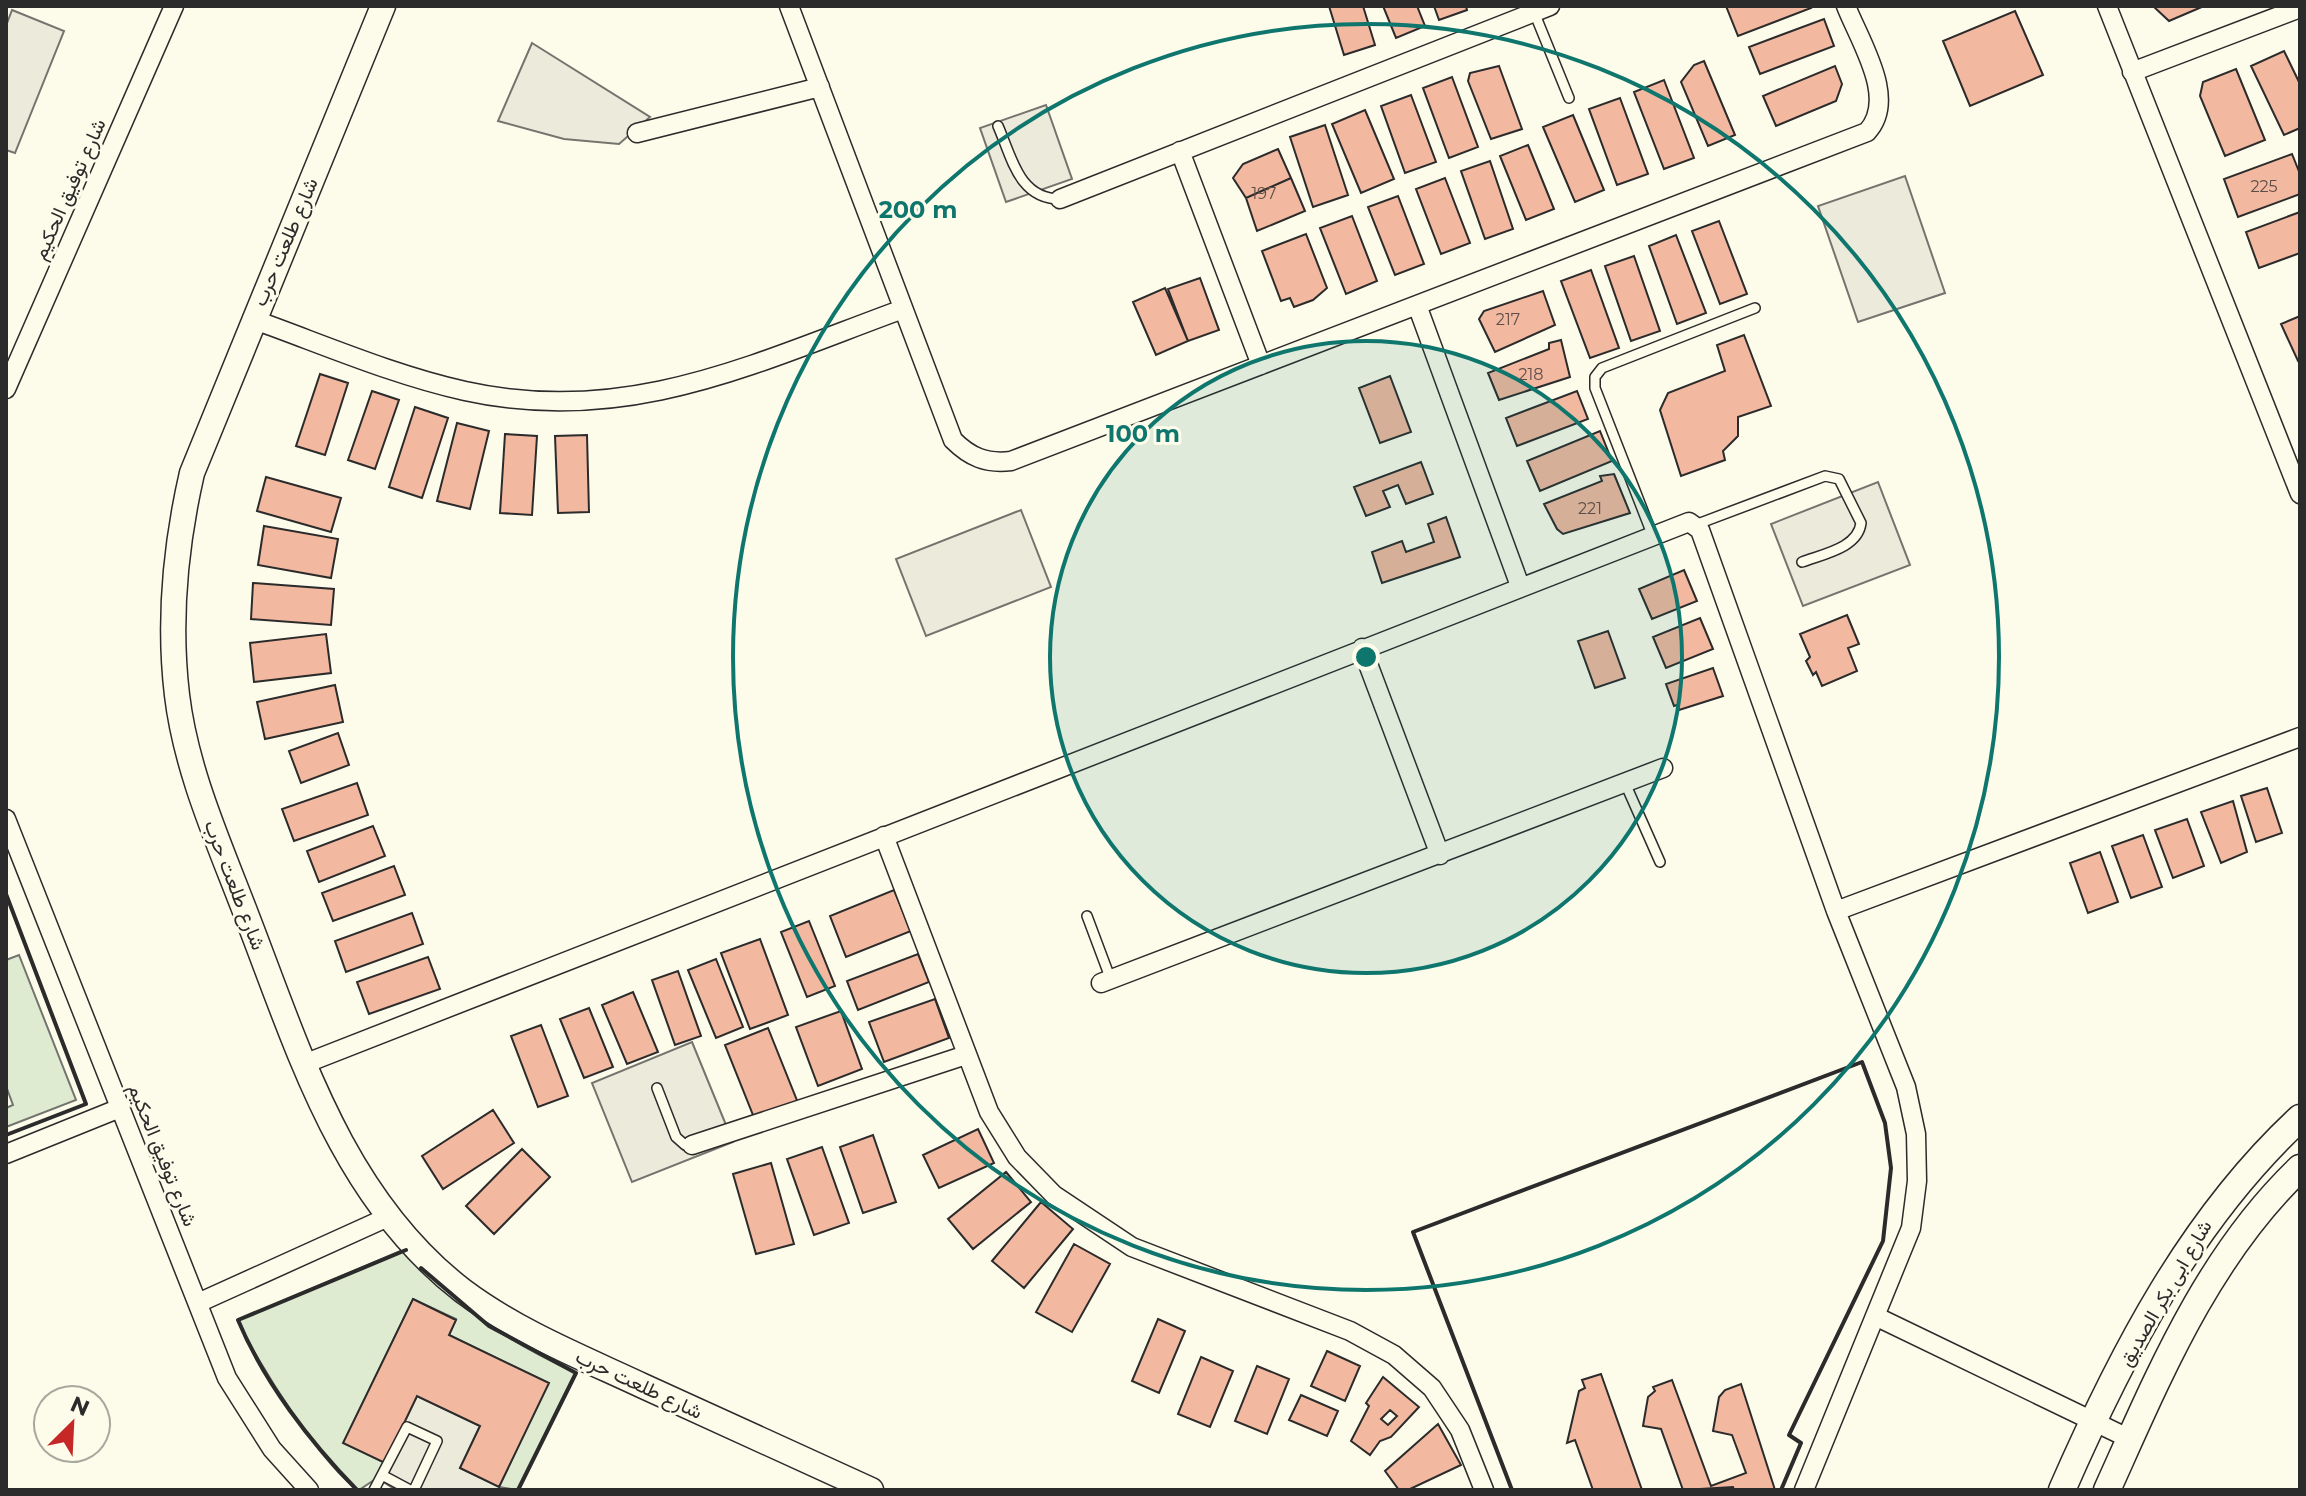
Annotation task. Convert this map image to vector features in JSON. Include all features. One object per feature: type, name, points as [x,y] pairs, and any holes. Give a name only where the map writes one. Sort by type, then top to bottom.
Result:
[{"type":"main road","name":"شارع ابى بكر الصديق","points":[[2062,1490],[2092,1421],[2170,1279],[2214,1211],[2266,1150],[2300,1118]]},
{"type":"main road","name":"شارع ابى بكر الصديق","points":[[2107,1490],[2203,1291],[2246,1228],[2300,1168]]},
{"type":"street","name":"شارع توفيق الحكيم","points":[[6,389],[174,6]]},
{"type":"street","name":"شارع طلعت حرب","points":[[383,6],[252,319],[192,473],[175,562],[173,653],[177,699],[198,788],[304,1064],[348,1159],[388,1217],[453,1282],[520,1328],[871,1490]]},
{"type":"street","points":[[789,6],[953,440],[965,452],[995,463],[1011,461],[1867,132],[1878,116],[1880,96],[1846,6]]},
{"type":"street","points":[[2107,6],[2300,494]]},
{"type":"street","points":[[2132,72],[2300,8]]},
{"type":"street","points":[[1060,199],[1542,9]]},
{"type":"street","points":[[637,133],[820,87]]},
{"type":"street","points":[[1180,151],[1261,365]]},
{"type":"street","points":[[1417,305],[1520,586]]},
{"type":"street","points":[[252,319],[464,391],[535,402],[607,401],[678,390],[903,309]]},
{"type":"street","points":[[304,1064],[1682,522],[1695,525],[1836,911],[1906,1087],[1916,1134],[1917,1181],[1911,1228],[1804,1490]]},
{"type":"street","points":[[1362,648],[1440,855]]},
{"type":"street","points":[[1836,911],[2300,737]]},
{"type":"street","points":[[1106,982],[1663,768]]},
{"type":"street","name":"شارع توفيق الحكيم","points":[[6,819],[227,1378],[272,1449],[309,1490]]},
{"type":"street","points":[[884,836],[989,1112],[1017,1157],[1054,1195],[1132,1247],[1350,1331],[1394,1355],[1432,1388],[1460,1430],[1484,1490]]},
{"type":"street","points":[[692,1145],[966,1055]]},
{"type":"street","points":[[6,1154],[120,1108]]},
{"type":"street","points":[[198,1303],[388,1217]]},
{"type":"street","points":[[1875,1316],[2130,1439]]},
{"type":"lane","points":[[1542,9],[1569,98]]},
{"type":"lane","points":[[998,126],[1022,182],[1032,193],[1046,199],[1060,199]]},
{"type":"lane","points":[[1652,534],[1595,388],[1595,377],[1602,368],[1755,308]]},
{"type":"lane","points":[[1695,525],[1832,476],[1845,484],[1861,523],[1860,531],[1850,542],[1802,562]]},
{"type":"lane","points":[[1625,783],[1660,862]]},
{"type":"lane","points":[[1087,916],[1106,982]]},
{"type":"lane","points":[[657,1088],[676,1137],[685,1145],[692,1145]]},
{"type":"lane","points":[[374,1490],[407,1427],[435,1438],[436,1443],[412,1490],[382,1475]]},
{"type":"green space","points":[[19,955],[76,1100],[6,1127],[6,1108],[13,1105],[6,1086],[6,960]]},
{"type":"green space","points":[[405,1249],[442,1288],[483,1321],[528,1349],[576,1373],[518,1490],[499,1487],[548,1383],[449,1335],[456,1319],[413,1299],[344,1442],[385,1463],[377,1478],[359,1490],[328,1461],[310,1438],[238,1320]]},
{"type":"shaded area","points":[[12,10],[64,31],[15,153],[6,150],[6,26]]},
{"type":"shaded area","points":[[532,43],[650,117],[619,144],[564,139],[498,121]]},
{"type":"shaded area","points":[[1046,105],[1072,179],[1006,202],[980,128]]},
{"type":"shaded area","points":[[1905,176],[1945,293],[1858,322],[1818,206]]},
{"type":"shaded area","points":[[1878,482],[1910,565],[1803,606],[1771,524]]},
{"type":"shaded area","points":[[1021,510],[1051,587],[926,636],[896,559]]},
{"type":"shaded area","points":[[692,1042],[733,1142],[632,1182],[592,1083]]},
{"type":"shaded area","points":[[417,1396],[480,1426],[460,1468],[506,1490],[396,1490],[377,1478]]},
{"type":"building","points":[[1329,6],[1363,6],[1375,45],[1344,55]]},
{"type":"building","points":[[1383,6],[1417,6],[1425,26],[1396,38]]},
{"type":"building","points":[[1434,6],[1466,6],[1467,10],[1439,20]]},
{"type":"building","points":[[1726,6],[1810,6],[1811,8],[1738,36]]},
{"type":"building","points":[[2153,6],[2204,6],[2169,21]]},
{"type":"building","points":[[2015,11],[2043,75],[1970,106],[1943,41]]},
{"type":"building","points":[[1824,19],[1834,46],[1760,74],[1749,47]]},
{"type":"building","points":[[2284,51],[2300,84],[2300,128],[2284,135],[2251,66]]},
{"type":"building","points":[[1704,61],[1735,135],[1708,146],[1681,82],[1694,65]]},
{"type":"building","points":[[1499,66],[1522,129],[1491,139],[1468,81],[1470,73]]},
{"type":"building","points":[[1835,66],[1842,84],[1836,101],[1776,126],[1763,96]]},
{"type":"building","points":[[2236,69],[2265,140],[2225,156],[2200,96],[2203,82]]},
{"type":"building","points":[[1452,77],[1478,147],[1449,158],[1423,88]]},
{"type":"building","points":[[1664,80],[1694,158],[1664,169],[1634,92]]},
{"type":"building","points":[[1411,95],[1436,162],[1405,173],[1381,106]]},
{"type":"building","points":[[1620,98],[1648,174],[1617,185],[1589,109]]},
{"type":"building","points":[[1365,110],[1394,179],[1361,193],[1332,124]]},
{"type":"building","points":[[1573,115],[1604,190],[1575,202],[1543,127]]},
{"type":"building","points":[[1325,125],[1348,195],[1313,207],[1290,137]]},
{"type":"building","points":[[1528,145],[1554,209],[1526,220],[1500,156]]},
{"type":"building","points":[[1278,149],[1291,178],[1246,198],[1233,178],[1243,164]]},
{"type":"building","points":[[2292,154],[2300,174],[2300,194],[2238,217],[2224,179]]},
{"type":"building","points":[[1490,161],[1513,229],[1485,239],[1461,171]]},
{"type":"building","points":[[1291,178],[1305,211],[1257,231],[1246,198]]},
{"type":"building","points":[[1445,178],[1470,243],[1441,254],[1416,189]]},
{"type":"building","points":[[1398,196],[1424,264],[1395,275],[1368,207]]},
{"type":"building","points":[[2300,212],[2300,253],[2259,268],[2246,232]]},
{"type":"building","points":[[1352,216],[1377,281],[1346,294],[1320,228]]},
{"type":"building","points":[[1719,221],[1747,294],[1720,304],[1692,231]]},
{"type":"building","points":[[1306,234],[1327,288],[1313,300],[1294,307],[1290,298],[1281,301],[1262,251]]},
{"type":"building","points":[[1676,235],[1706,313],[1677,324],[1649,246]]},
{"type":"building","points":[[1634,256],[1660,331],[1631,341],[1605,266]]},
{"type":"building","points":[[1591,270],[1619,348],[1590,358],[1561,281]]},
{"type":"building","points":[[1200,278],[1219,330],[1188,341],[1168,289]]},
{"type":"building","points":[[1165,288],[1188,341],[1156,355],[1133,302]]},
{"type":"building","points":[[1543,291],[1555,325],[1495,352],[1479,319],[1484,311]]},
{"type":"building","points":[[2300,316],[2300,360],[2298,361],[2281,324]]},
{"type":"building","points":[[1744,335],[1771,406],[1738,417],[1738,436],[1723,451],[1725,460],[1681,476],[1660,410],[1668,393],[1725,371],[1717,345]]},
{"type":"building","points":[[1561,340],[1570,377],[1499,400],[1488,373],[1549,349],[1549,343]]},
{"type":"building","points":[[320,374],[348,383],[325,455],[296,446]]},
{"type":"building","points":[[1390,376],[1411,432],[1380,443],[1359,388]]},
{"type":"building","points":[[372,391],[399,400],[375,469],[348,460]]},
{"type":"building","points":[[1577,391],[1588,419],[1517,446],[1506,418]]},
{"type":"building","points":[[415,407],[448,418],[422,498],[389,487]]},
{"type":"building","points":[[457,423],[489,431],[470,509],[437,501]]},
{"type":"building","points":[[1600,431],[1612,461],[1540,491],[1527,461]]},
{"type":"building","points":[[505,434],[537,436],[532,515],[500,513]]},
{"type":"building","points":[[587,435],[589,512],[558,513],[555,436]]},
{"type":"building","points":[[1421,462],[1433,494],[1406,504],[1398,485],[1383,491],[1390,507],[1366,516],[1354,487]]},
{"type":"building","points":[[1614,474],[1630,513],[1563,534],[1557,529],[1544,504],[1602,481],[1600,476]]},
{"type":"building","points":[[266,477],[341,498],[331,532],[257,511]]},
{"type":"building","points":[[1446,517],[1460,557],[1382,583],[1372,552],[1402,541],[1406,552],[1434,542],[1428,524]]},
{"type":"building","points":[[264,526],[338,539],[331,578],[258,565]]},
{"type":"building","points":[[1684,570],[1697,601],[1652,619],[1639,589]]},
{"type":"building","points":[[253,583],[334,589],[331,625],[251,619]]},
{"type":"building","points":[[1847,615],[1859,644],[1848,648],[1857,671],[1822,686],[1816,672],[1813,675],[1806,661],[1810,657],[1800,634]]},
{"type":"building","points":[[1700,618],[1713,649],[1666,668],[1653,637]]},
{"type":"building","points":[[1608,631],[1625,678],[1595,688],[1578,641]]},
{"type":"building","points":[[326,634],[331,673],[254,682],[250,643]]},
{"type":"building","points":[[1713,668],[1723,696],[1679,710],[1677,705],[1674,706],[1666,684]]},
{"type":"building","points":[[335,685],[343,722],[265,739],[257,702]]},
{"type":"building","points":[[338,733],[349,765],[301,783],[289,751]]},
{"type":"building","points":[[357,783],[368,815],[294,841],[282,809]]},
{"type":"building","points":[[2267,788],[2282,833],[2256,842],[2241,796]]},
{"type":"building","points":[[2233,801],[2247,852],[2221,863],[2201,812]]},
{"type":"building","points":[[2187,819],[2204,866],[2173,878],[2155,830]]},
{"type":"building","points":[[373,826],[385,856],[319,882],[307,851]]},
{"type":"building","points":[[2143,835],[2162,887],[2131,898],[2112,846]]},
{"type":"building","points":[[2100,852],[2118,902],[2088,913],[2070,863]]},
{"type":"building","points":[[394,866],[405,895],[333,921],[322,893]]},
{"type":"building","points":[[894,890],[911,931],[846,957],[830,916]]},
{"type":"building","points":[[412,913],[423,944],[346,972],[335,941]]},
{"type":"building","points":[[809,921],[835,986],[807,997],[781,932]]},
{"type":"building","points":[[760,939],[788,1015],[750,1029],[721,953]]},
{"type":"building","points":[[918,954],[929,982],[858,1010],[847,981]]},
{"type":"building","points":[[428,957],[440,989],[369,1014],[357,982]]},
{"type":"building","points":[[716,959],[743,1027],[716,1038],[688,970]]},
{"type":"building","points":[[678,971],[701,1036],[675,1045],[652,980]]},
{"type":"building","points":[[633,992],[658,1052],[627,1064],[602,1005]]},
{"type":"building","points":[[935,999],[949,1038],[884,1062],[869,1022]]},
{"type":"building","points":[[589,1008],[613,1067],[584,1078],[560,1019]]},
{"type":"building","points":[[841,1011],[862,1069],[818,1086],[796,1027]]},
{"type":"building","points":[[541,1025],[568,1096],[538,1107],[511,1036]]},
{"type":"building","points":[[768,1028],[798,1103],[755,1120],[725,1045]]},
{"type":"building","points":[[493,1110],[514,1143],[443,1189],[422,1156]]},
{"type":"building","points":[[978,1129],[994,1163],[939,1188],[923,1155]]},
{"type":"building","points":[[873,1135],[896,1202],[863,1213],[840,1147]]},
{"type":"building","points":[[822,1147],[849,1223],[814,1235],[787,1159]]},
{"type":"building","points":[[522,1149],[550,1177],[494,1234],[466,1206]]},
{"type":"building","points":[[771,1163],[794,1244],[756,1254],[733,1174]]},
{"type":"building","points":[[1006,1172],[1031,1202],[973,1249],[948,1219]]},
{"type":"building","points":[[1041,1202],[1073,1229],[1024,1288],[992,1261]]},
{"type":"building","points":[[1074,1244],[1110,1264],[1072,1332],[1036,1312]]},
{"type":"building","points":[[413,1299],[456,1320],[449,1335],[549,1383],[499,1487],[460,1468],[480,1426],[417,1396],[385,1463],[343,1443]]},
{"type":"building","points":[[1158,1319],[1185,1331],[1159,1393],[1132,1381]]},
{"type":"building","points":[[1327,1351],[1360,1366],[1345,1401],[1311,1386]]},
{"type":"building","points":[[1201,1357],[1233,1371],[1210,1427],[1178,1414]]},
{"type":"building","points":[[1257,1366],[1289,1379],[1267,1434],[1235,1421]]},
{"type":"building","points":[[1601,1374],[1642,1490],[1593,1490],[1575,1440],[1567,1443],[1579,1391],[1585,1388],[1582,1380]]},
{"type":"building","points":[[1383,1377],[1419,1407],[1391,1437],[1380,1441],[1370,1455],[1351,1441],[1369,1406],[1366,1403]],"holes":[[[1390,1410],[1397,1416],[1388,1425],[1381,1419]]]},
{"type":"building","points":[[1672,1380],[1711,1486],[1746,1473],[1732,1435],[1713,1431],[1719,1397],[1725,1390],[1741,1384],[1775,1490],[1734,1490],[1733,1487],[1683,1490],[1661,1429],[1643,1426],[1648,1397],[1655,1391],[1653,1387]]},
{"type":"building","points":[[1301,1395],[1338,1411],[1327,1436],[1289,1420]]},
{"type":"building","points":[[1438,1424],[1461,1465],[1408,1490],[1399,1490],[1385,1471]]},
{"type":"wall","points":[[6,894],[86,1104],[6,1135]]},
{"type":"wall","points":[[1512,1490],[1413,1232],[1862,1062],[1885,1123],[1891,1168],[1883,1241],[1789,1435],[1801,1443],[1781,1490]]},
{"type":"wall","points":[[357,1490],[322,1452],[290,1410],[261,1366],[238,1320],[406,1250]]},
{"type":"wall","points":[[421,1268],[489,1326],[576,1373],[518,1490]]}]
